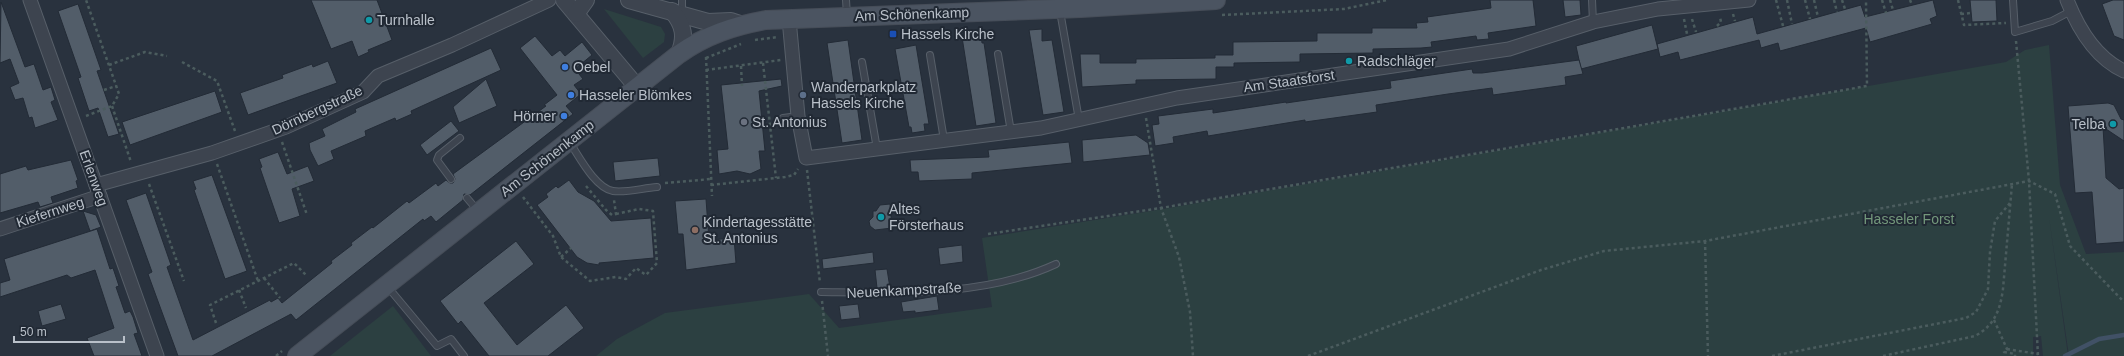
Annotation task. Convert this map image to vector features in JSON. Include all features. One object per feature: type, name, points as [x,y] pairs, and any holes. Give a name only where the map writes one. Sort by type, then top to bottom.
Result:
[{"type":"main road","name":"Am Schönenkamp","points":[[297,356],[697,41],[742,24],[789,19],[847,8],[1060,8],[1080,4],[1216,0]]},
{"type":"street","name":"Dörnbergstraße","points":[[98,190],[140,173],[212,152],[278,129],[363,92],[378,76],[452,45],[549,0]]},
{"type":"street","points":[[564,0],[602,39],[637,87]]},
{"type":"street","points":[[576,14],[586,0]]},
{"type":"street","points":[[629,0],[679,9],[708,22],[731,21],[742,24]]},
{"type":"street","name":"Am Staatsforst","points":[[806,158],[1011,132],[1222,91],[1509,48],[1658,4],[1749,0]]},
{"type":"street","name":"Erlenweg","points":[[36,3],[74,121],[157,356]]},
{"type":"street","points":[[2069,5],[2086,38],[2098,53],[2109,63],[2124,71]]},
{"type":"street","points":[[679,9],[683,31],[683,43],[680,54]]},
{"type":"street","points":[[789,19],[798,116],[806,158]]},
{"type":"street","name":"Kiefernweg","points":[[0,229],[98,190]]},
{"type":"lane","points":[[1592,0],[1593,22]]},
{"type":"lane","points":[[2012,0],[2015,32],[2052,20],[2069,5]]},
{"type":"lane","points":[[1060,8],[1079,120]]},
{"type":"lane","points":[[998,54],[1011,132]]},
{"type":"lane","points":[[930,55],[944,140]]},
{"type":"lane","points":[[862,62],[877,149]]},
{"type":"lane","points":[[783,118],[798,116]]},
{"type":"lane","points":[[452,179],[437,160],[439,155],[460,138]]},
{"type":"lane","points":[[569,141],[597,182],[604,188],[614,191],[657,187]]},
{"type":"lane","points":[[467,198],[479,212]]},
{"type":"lane","name":"Neuenkampstraße","points":[[821,292],[935,291],[977,286],[1032,275],[1056,264]]},
{"type":"lane","points":[[386,285],[437,346],[451,339],[464,356]]},
{"type":"path","points":[[74,121],[112,106],[119,94],[86,0]]},
{"type":"path","points":[[1776,0],[1783,26]]},
{"type":"path","points":[[1786,0],[1792,24]]},
{"type":"path","points":[[1805,0],[1810,19]]},
{"type":"path","points":[[1814,0],[1818,17]]},
{"type":"path","points":[[1834,0],[1837,12]]},
{"type":"path","points":[[1842,0],[1845,9]]},
{"type":"path","points":[[988,234],[1161,208],[1867,86],[1866,0]]},
{"type":"path","points":[[1882,0],[1886,12]]},
{"type":"path","points":[[1890,0],[1893,10]]},
{"type":"path","points":[[1910,0],[1912,5]]},
{"type":"path","points":[[1958,0],[1964,25],[2014,22]]},
{"type":"path","points":[[1961,14],[1971,13]]},
{"type":"path","points":[[2007,349],[2038,355],[2029,181],[2015,32]]},
{"type":"path","points":[[697,41],[706,58],[710,179],[712,196]]},
{"type":"path","points":[[109,64],[145,52],[167,56]]},
{"type":"path","points":[[706,70],[792,59]]},
{"type":"path","points":[[182,62],[217,81],[239,143]]},
{"type":"path","points":[[763,62],[776,178]]},
{"type":"path","points":[[741,66],[742,86]]},
{"type":"path","points":[[104,90],[116,86]]},
{"type":"path","points":[[1144,105],[1161,208],[1179,257],[1190,312],[1193,356]]},
{"type":"path","points":[[112,106],[184,282]]},
{"type":"path","points":[[278,129],[308,215]]},
{"type":"path","points":[[212,152],[258,281]]},
{"type":"path","points":[[711,185],[794,175],[806,158]]},
{"type":"path","points":[[806,158],[828,356]]},
{"type":"path","points":[[657,187],[663,183],[710,179]]},
{"type":"path","points":[[1308,356],[1571,260],[1617,249],[1705,241],[2029,181],[2055,194],[2070,246],[2124,302]]},
{"type":"path","points":[[1883,356],[1975,336],[1984,330],[1994,320],[2000,306],[2003,289],[2012,184]]},
{"type":"path","points":[[513,185],[553,236],[561,257],[590,282],[616,277],[626,279],[636,268],[646,276],[657,263],[653,211],[639,210],[616,214]]},
{"type":"path","points":[[1772,356],[1966,318],[1976,312],[1988,289],[1990,252],[1995,221],[2010,203]]},
{"type":"path","points":[[1705,241],[1708,356]]},
{"type":"path","points":[[561,257],[571,248]]},
{"type":"path","points":[[216,323],[210,305],[239,290],[294,263],[307,276]]},
{"type":"path","points":[[264,278],[280,298]]},
{"type":"path","points":[[239,290],[246,308]]},
{"type":"path","points":[[1994,320],[2007,349],[2004,352],[2015,355]]},
{"type":"green space","points":[[604,9],[661,27],[665,34],[664,42],[643,58]]},
{"type":"green space","name":"Hasseler Forst","points":[[2049,45],[2060,185],[2086,254],[2124,252],[2124,356],[2069,356],[2049,217],[2068,356],[2043,356],[2041,336],[2033,337],[2033,356],[596,356],[617,339],[665,313],[809,294],[839,328],[992,307],[982,238],[1157,210],[2006,62],[2025,50]]},
{"type":"green space","points":[[393,306],[431,356],[330,356]]},
{"type":"building","points":[[311,0],[377,0],[392,40],[368,50],[369,52],[358,57],[352,41],[331,49]]},
{"type":"building","points":[[1490,0],[1533,0],[1536,26],[1488,33],[1489,39],[1477,40],[1476,36],[1431,42],[1432,47],[1373,49],[1373,53],[1300,54],[1300,62],[1234,63],[1234,67],[1216,67],[1216,79],[1136,80],[1136,84],[1082,87],[1080,54],[1100,54],[1100,63],[1136,63],[1136,59],[1215,58],[1215,55],[1233,55],[1233,42],[1317,41],[1317,33],[1372,33],[1372,28],[1417,28],[1416,23],[1428,22],[1427,17],[1491,8]]},
{"type":"building","points":[[1563,0],[1580,0],[1581,15],[1565,17]]},
{"type":"building","points":[[1933,0],[1937,16],[1930,19],[1932,24],[1870,42],[1866,28],[1780,51],[1778,43],[1761,48],[1759,40],[1680,60],[1678,52],[1660,57],[1657,44],[1753,17],[1757,34],[1861,5],[1865,17]]},
{"type":"building","points":[[1970,0],[1996,0],[1997,21],[1972,22]]},
{"type":"building","points":[[2113,0],[2124,0],[2124,40],[2114,36],[2102,4]]},
{"type":"building","points":[[1,2],[25,67],[34,64],[43,90],[51,87],[55,100],[51,102],[58,120],[35,128],[32,117],[29,118],[23,98],[15,100],[10,87],[19,83],[10,59],[0,63]]},
{"type":"building","points":[[78,4],[101,70],[97,71],[119,134],[108,137],[98,108],[89,111],[78,78],[81,77],[58,11]]},
{"type":"building","points":[[1652,25],[1658,49],[1581,69],[1576,46]]},
{"type":"building","points":[[1042,29],[1042,41],[1052,40],[1064,112],[1043,115],[1029,30]]},
{"type":"building","points":[[981,34],[982,43],[984,43],[996,123],[976,126],[962,37]]},
{"type":"building","points":[[535,36],[552,56],[560,50],[565,56],[582,42],[592,55],[575,69],[583,79],[574,85],[581,94],[566,106],[573,114],[470,195],[464,194],[463,200],[436,222],[431,216],[424,221],[423,219],[296,320],[291,314],[212,356],[178,356],[148,274],[152,272],[126,200],[146,193],[171,265],[167,267],[193,340],[270,300],[271,302],[278,298],[282,303],[332,263],[331,261],[352,245],[351,243],[372,227],[373,228],[407,201],[409,203],[436,183],[438,186],[446,180],[453,183],[455,179],[453,174],[546,106],[544,105],[557,95],[520,48]]},
{"type":"building","points":[[848,40],[862,140],[842,143],[827,43]]},
{"type":"building","points":[[916,45],[929,124],[924,124],[925,131],[912,133],[911,127],[909,127],[895,49]]},
{"type":"building","points":[[491,48],[501,70],[411,111],[412,114],[396,121],[395,118],[365,131],[366,136],[331,151],[334,159],[318,166],[310,150],[309,143],[325,136],[322,129],[356,112],[355,109]]},
{"type":"building","points":[[1579,60],[1583,74],[1565,77],[1566,85],[1493,95],[1492,88],[1448,94],[1376,105],[1377,112],[1305,122],[1305,120],[1208,136],[1207,131],[1173,137],[1174,143],[1155,146],[1152,125],[1159,124],[1158,116],[1213,109],[1213,113],[1391,88],[1390,81],[1472,69],[1473,73],[1482,73]]},
{"type":"building","points":[[328,61],[337,83],[248,115],[240,93],[283,78],[282,75],[312,64],[313,67]]},
{"type":"building","points":[[486,79],[497,106],[459,123],[453,107]]},
{"type":"building","name":"St. Antonius","points":[[781,79],[782,86],[759,91],[765,151],[759,151],[761,169],[750,174],[737,171],[719,174],[717,150],[728,149],[721,85]]},
{"type":"building","points":[[215,91],[222,112],[130,145],[122,122]]},
{"type":"building","points":[[2108,103],[2114,105],[2121,119],[2124,120],[2124,141],[2103,127],[2106,178],[2119,189],[2124,188],[2124,242],[2096,244],[2092,192],[2075,193],[2068,106]]},
{"type":"building","points":[[451,121],[459,131],[427,155],[420,145]]},
{"type":"building","points":[[1136,135],[1148,143],[1150,155],[1083,162],[1082,140]]},
{"type":"building","points":[[1069,142],[1072,163],[972,173],[972,179],[919,181],[918,172],[911,172],[910,160],[989,157],[988,150]]},
{"type":"building","points":[[278,152],[287,174],[308,166],[314,181],[292,189],[300,216],[279,223],[260,168],[262,167],[259,159]]},
{"type":"building","points":[[658,158],[660,176],[615,181],[613,162]]},
{"type":"building","points":[[71,160],[78,180],[76,181],[78,188],[51,197],[53,203],[40,207],[38,202],[0,213],[0,174],[26,166],[28,170]]},
{"type":"building","points":[[212,175],[247,271],[225,279],[194,190],[196,189],[193,181]]},
{"type":"building","points":[[569,180],[578,192],[594,201],[611,221],[651,218],[654,258],[599,263],[599,265],[587,263],[577,257],[537,205],[548,197],[546,194],[556,186],[558,188]]},
{"type":"building","points":[[706,199],[709,240],[734,238],[736,263],[686,270],[683,234],[678,234],[675,201]]},
{"type":"building","name":"Altes Försterhaus","points":[[890,204],[892,228],[875,230],[870,226],[869,221],[873,217],[873,211],[876,211],[880,205]]},
{"type":"building","points":[[83,211],[96,215],[101,227],[90,231]]},
{"type":"building","points":[[97,229],[110,269],[113,268],[119,286],[116,287],[125,313],[130,311],[133,317],[138,333],[134,334],[142,356],[94,356],[87,338],[114,328],[95,270],[71,278],[67,275],[0,297],[0,283],[10,280],[4,259]]},
{"type":"building","points":[[516,241],[534,264],[484,303],[517,345],[566,305],[584,328],[548,356],[489,356],[461,321],[458,324],[440,301]]},
{"type":"building","points":[[962,245],[963,262],[940,265],[938,248]]},
{"type":"building","points":[[873,252],[874,263],[823,269],[822,259]]},
{"type":"building","points":[[887,269],[890,288],[877,288],[875,270]]},
{"type":"building","points":[[937,296],[939,310],[915,313],[915,311],[903,312],[901,302]]},
{"type":"building","points":[[61,304],[66,319],[42,326],[38,311]]},
{"type":"building","points":[[858,304],[860,318],[841,320],[839,306]]},
{"type":"waterway","points":[[2065,356],[2099,339],[2124,335]]},
{"type":"place","name":"Turnhalle","points":[[369,20]]},
{"type":"place","name":"Hassels Kirche","points":[[893,34]]},
{"type":"place","name":"Radschläger","points":[[1349,61]]},
{"type":"place","name":"Oebel","points":[[565,67]]},
{"type":"place","name":"Hasseler Blömkes","points":[[571,95]]},
{"type":"place","name":"Wanderparkplatz Hassels Kirche","points":[[803,95]]},
{"type":"place","name":"Hörner","points":[[564,116]]},
{"type":"place","name":"St. Antonius","points":[[744,122]]},
{"type":"place","name":"Telba","points":[[2113,124]]},
{"type":"place","name":"Altes Försterhaus","points":[[881,217]]},
{"type":"place","name":"Kindertagesstätte St. Antonius","points":[[695,230]]}]
